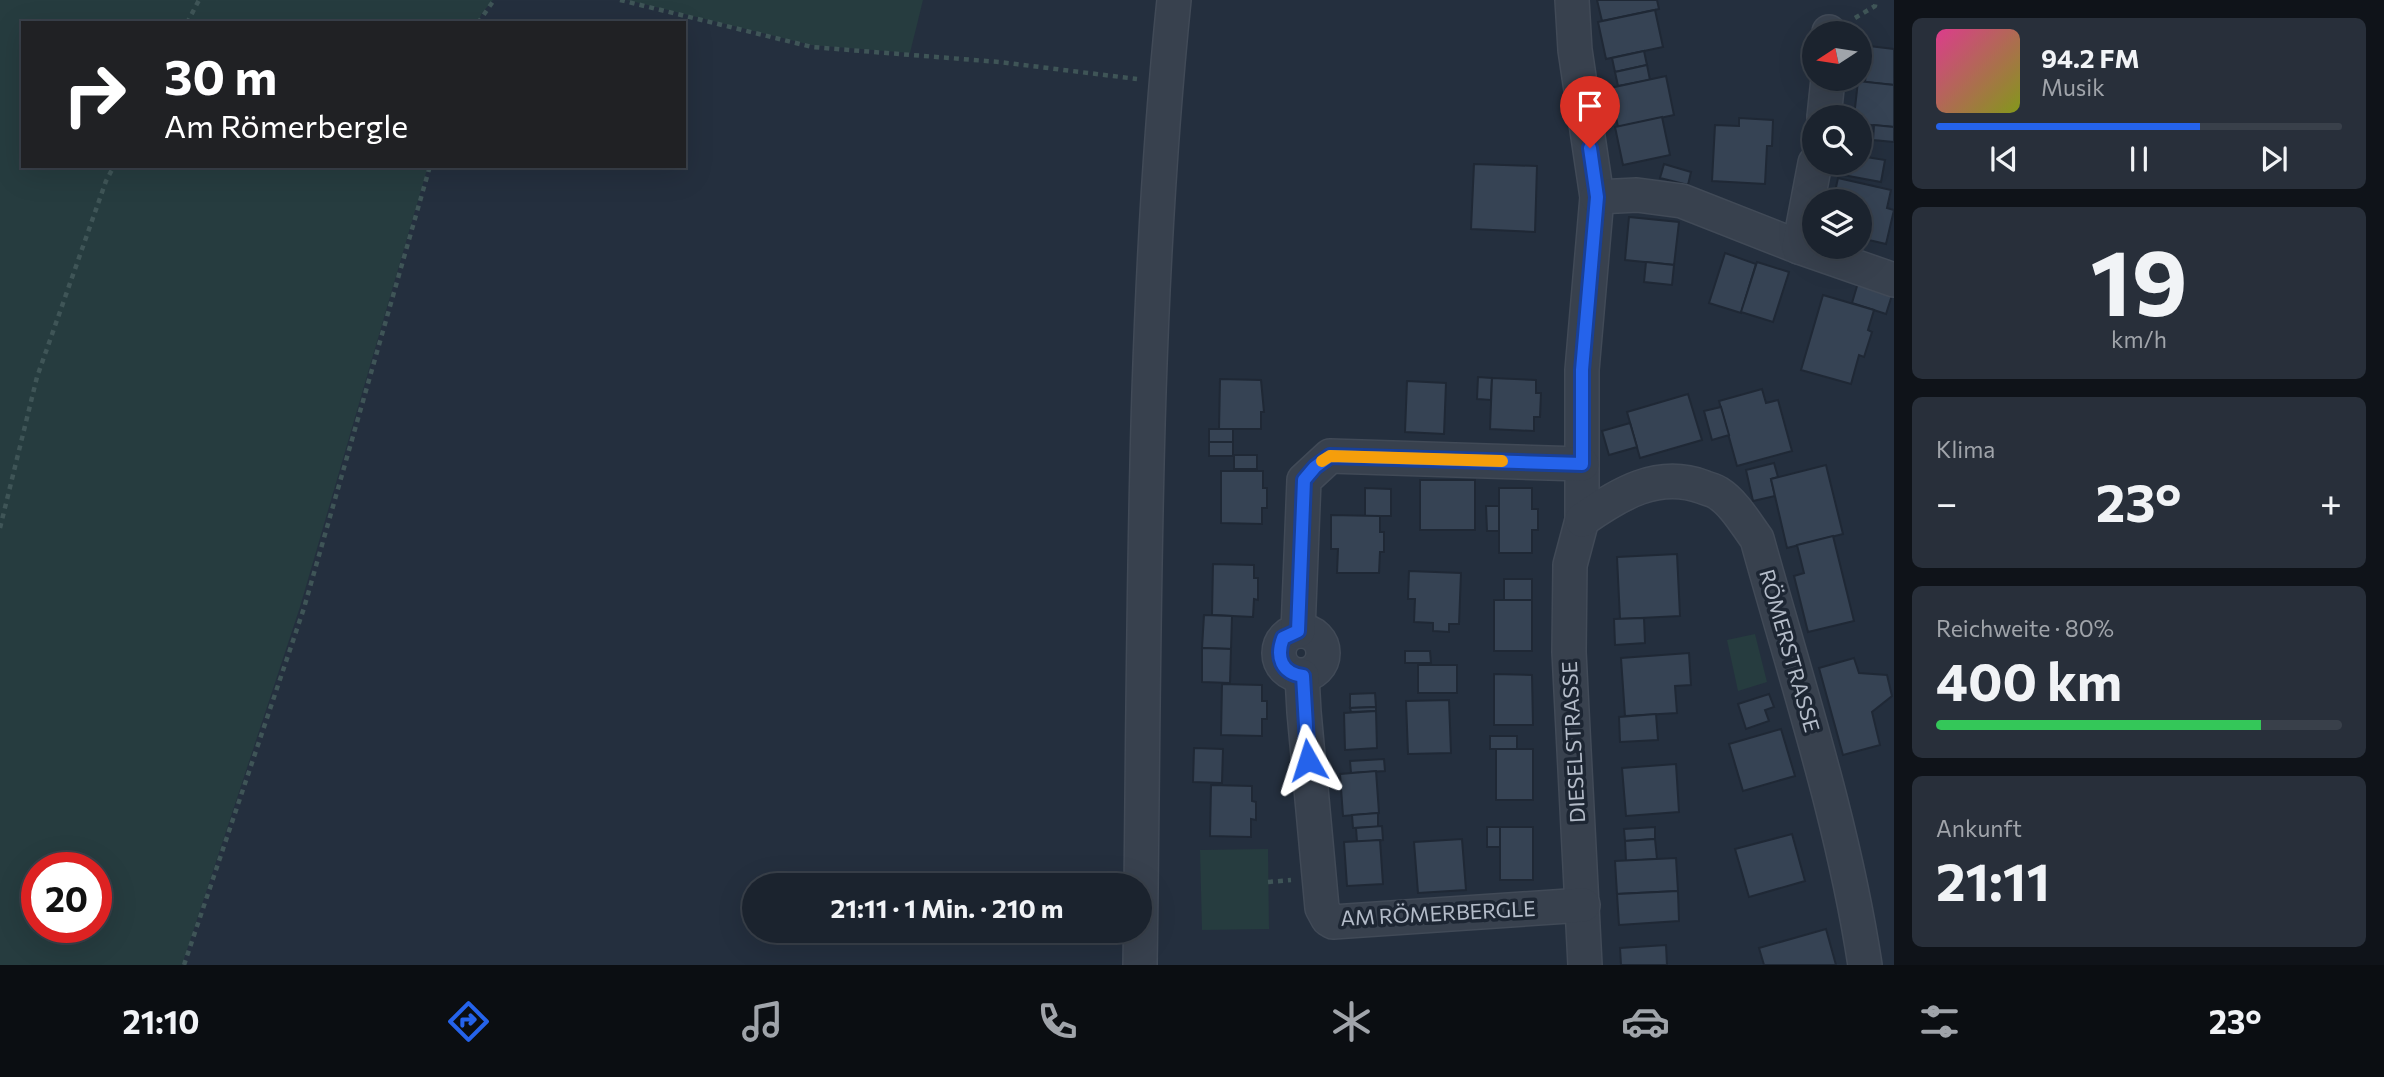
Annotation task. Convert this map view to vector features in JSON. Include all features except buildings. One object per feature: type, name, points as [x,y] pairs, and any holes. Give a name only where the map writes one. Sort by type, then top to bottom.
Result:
[{"type":"street","points":[[1140,965],[1149,361],[1166,82],[1174,0]]},
{"type":"street","name":"DIESELSTRASSE","points":[[1572,0],[1575,50],[1597,197],[1582,370],[1582,520],[1570,565],[1569,652],[1585,965]]},
{"type":"street","points":[[1799,247],[1813,175]]},
{"type":"street","points":[[1597,197],[1637,195],[1682,201],[1799,247],[1894,279]]},
{"type":"street","name":"AM RÖMERBERGLE","points":[[1582,464],[1330,456],[1304,480],[1298,631],[1283,638],[1278,652],[1282,666],[1292,675],[1303,676],[1322,908],[1328,919],[1334,922],[1583,905]]},
{"type":"street","name":"RÖMERSTRASSE","points":[[1582,520],[1612,499],[1634,488],[1665,481],[1692,483],[1718,493],[1739,514],[1757,539],[1819,755],[1855,901],[1865,965]]},
{"type":"path","points":[[188,21],[199,0]]},
{"type":"path","points":[[479,21],[494,0]]},
{"type":"path","points":[[620,0],[812,47],[999,62],[1166,82]]},
{"type":"path","points":[[0,528],[37,377],[113,168]]},
{"type":"path","points":[[184,965],[304,608],[429,168]]},
{"type":"green space","points":[[0,0],[493,0],[478,21],[21,21],[21,168],[427,168],[300,607],[182,965],[0,965]]},
{"type":"green space","points":[[627,0],[923,0],[910,53],[811,45]]},
{"type":"green space","points":[[1755,634],[1767,682],[1738,691],[1727,640]]},
{"type":"green space","points":[[1268,849],[1269,929],[1202,930],[1200,850]]},
{"type":"slow traffic","points":[[1322,461],[1330,456],[1502,461]]},
{"type":"route","points":[[1308,760],[1303,676],[1292,675],[1282,666],[1278,652],[1283,638],[1298,631],[1304,480],[1315,467],[1330,456],[1582,464],[1582,370],[1597,197],[1590,148]]}]
